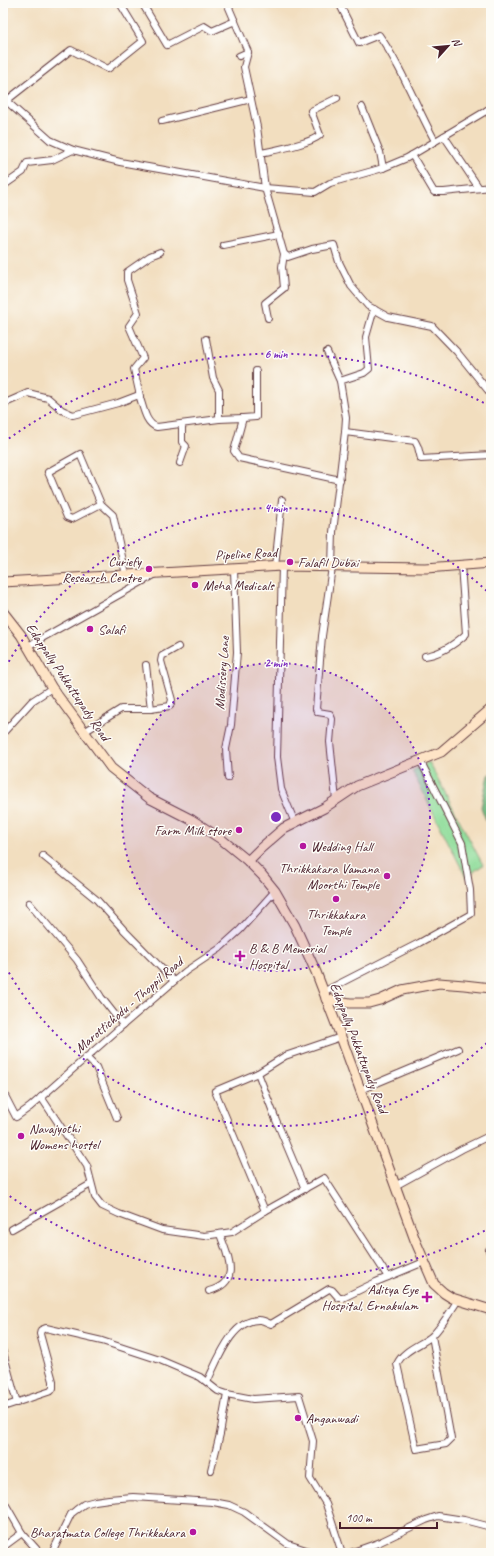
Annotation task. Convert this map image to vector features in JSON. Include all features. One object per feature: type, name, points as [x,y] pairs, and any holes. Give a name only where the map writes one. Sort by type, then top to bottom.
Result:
[{"type":"street","points":[[124,3],[121,5],[143,41],[108,69],[70,50],[4,100],[50,140],[73,150],[120,162],[265,188],[315,192],[330,183],[383,168],[412,155],[489,109],[491,118]]},
{"type":"street","points":[[142,3],[167,45],[204,26],[212,30],[235,21]]},
{"type":"street","points":[[227,3],[248,52],[244,68],[258,127],[265,188],[284,254],[282,267],[284,288],[265,303],[268,318]]},
{"type":"street","points":[[339,3],[359,43],[380,35],[390,51],[421,116],[435,141]]},
{"type":"street","points":[[238,56],[248,52]]},
{"type":"street","points":[[261,153],[310,140],[319,136],[320,135],[312,111],[337,98]]},
{"type":"street","points":[[162,121],[251,99]]},
{"type":"street","points":[[362,107],[380,152],[383,168]]},
{"type":"street","points":[[444,136],[479,188]]},
{"type":"street","points":[[3,186],[23,172],[27,163],[52,160],[73,150]]},
{"type":"street","points":[[412,155],[434,192],[491,188]]},
{"type":"street","points":[[223,245],[279,234]]},
{"type":"street","points":[[284,254],[288,257],[312,249],[334,245],[339,262],[351,286],[368,306],[388,317],[432,326],[462,358],[491,394]]},
{"type":"street","points":[[160,252],[150,256],[127,272],[127,280],[138,313],[129,326],[144,358],[134,369],[140,396],[148,419],[153,426],[157,427],[219,419],[256,417],[256,371]]},
{"type":"street","points":[[340,381],[364,373],[369,369],[366,337],[374,309]]},
{"type":"street","points":[[206,338],[213,378],[219,390],[219,419]]},
{"type":"street","points":[[327,352],[340,381],[346,418],[346,432],[333,532],[332,567],[322,636],[316,709],[318,712],[330,714],[332,719],[330,742],[336,800]]},
{"type":"street","points":[[3,404],[28,393],[48,398],[62,410],[73,415],[118,403],[139,395],[140,396]]},
{"type":"street","points":[[243,418],[234,451],[238,458],[340,480]]},
{"type":"street","points":[[180,463],[186,446],[182,442],[182,424]]},
{"type":"street","points":[[346,432],[415,441],[421,459],[491,455]]},
{"type":"street","points":[[101,504],[72,519],[66,517],[48,472],[80,454],[101,504],[113,514],[126,575]]},
{"type":"street","points":[[282,500],[279,566],[277,757],[281,788],[295,823]]},
{"type":"street","name":"Pipeline Road","points":[[3,582],[234,570],[279,566],[426,568],[491,563]]},
{"type":"street","points":[[425,656],[454,644],[466,634],[461,565]]},
{"type":"street","name":"Modissery Lane","points":[[228,778],[226,749],[231,725],[237,652],[234,570]]},
{"type":"street","points":[[28,646],[158,573]]},
{"type":"street","name":"Edappally Pukkattupady Road","points":[[3,612],[28,646],[52,688],[107,763],[117,774],[149,798],[207,829],[248,861],[275,891],[295,926],[325,996],[424,1262],[437,1287],[444,1293],[458,1300],[491,1310]]},
{"type":"street","points":[[84,732],[121,709],[151,709],[170,706],[172,700],[161,661],[164,653],[178,647]]},
{"type":"street","points":[[146,665],[151,709]]},
{"type":"street","points":[[3,733],[32,701],[52,688]]},
{"type":"street","points":[[248,861],[284,828],[324,808],[357,786],[441,752],[491,709]]},
{"type":"street","points":[[325,996],[471,914],[470,890],[462,843],[420,760]]},
{"type":"street","points":[[43,856],[97,900],[122,929],[174,981]]},
{"type":"street","name":"Marottichodu - Thoppil Road","points":[[3,1092],[16,1117],[41,1098],[123,1024],[174,981],[194,965],[219,949],[249,920],[275,891]]},
{"type":"street","points":[[29,903],[77,960],[101,997],[123,1024]]},
{"type":"street","points":[[325,996],[350,1003],[369,1003],[380,1000],[402,990],[439,984],[491,988]]},
{"type":"street","points":[[265,1211],[215,1091],[258,1073],[285,1056],[341,1037]]},
{"type":"street","points":[[360,1090],[458,1049]]},
{"type":"street","points":[[86,1057],[96,1067],[117,1118]]},
{"type":"street","points":[[258,1073],[305,1189]]},
{"type":"street","points":[[41,1098],[87,1166],[95,1197],[102,1206],[162,1230],[204,1236],[220,1234],[232,1232],[265,1211],[324,1178],[388,1277]]},
{"type":"street","points":[[395,1186],[462,1149],[491,1135]]},
{"type":"street","points":[[12,1229],[91,1184]]},
{"type":"street","points":[[209,1291],[218,1289],[226,1283],[230,1274],[229,1261],[220,1234]]},
{"type":"street","points":[[489,1250],[491,1257]]},
{"type":"street","points":[[207,1382],[221,1353],[240,1326],[248,1322],[261,1320],[272,1324],[329,1289],[332,1290],[339,1298],[343,1298],[424,1262]]},
{"type":"street","points":[[432,1336],[451,1439],[446,1444],[416,1449],[397,1364],[404,1355],[432,1336],[446,1319],[458,1300]]},
{"type":"street","points":[[3,1406],[17,1403],[51,1391],[53,1388],[53,1381],[40,1334],[41,1330],[46,1328],[81,1335],[136,1351],[200,1377],[218,1391],[227,1394],[253,1399],[299,1396],[313,1441],[310,1478],[326,1504],[342,1553]]},
{"type":"street","points":[[3,1352],[17,1403]]},
{"type":"street","points":[[211,1470],[220,1434],[227,1394]]},
{"type":"street","points":[[52,1553],[71,1514],[84,1504],[95,1501],[133,1497],[213,1502],[229,1505],[254,1519],[288,1544],[315,1553]]},
{"type":"street","points":[[3,1500],[22,1533],[40,1553]]},
{"type":"street","points":[[350,1553],[378,1543],[426,1520],[438,1516],[464,1520],[491,1528]]},
{"type":"street","points":[[3,1547],[22,1533]]},
{"type":"green space","points":[[429,762],[483,865],[466,877],[412,771]]},
{"type":"green space","points":[[491,773],[491,827],[488,826],[481,807],[488,775]]},
{"type":"place","name":"Falafil Dubai","points":[[290,562]]},
{"type":"place","name":"Curiefy Research Centre","points":[[149,569]]},
{"type":"place","name":"Meha Medicals","points":[[195,585]]},
{"type":"place","name":"Salafi","points":[[90,629]]},
{"type":"place","name":"Farm Milk store","points":[[239,830]]},
{"type":"place","name":"Wedding Hall","points":[[303,846]]},
{"type":"place","name":"Thrikkakara Vamana Moorthi Temple","points":[[387,876]]},
{"type":"place","name":"Thrikkakara Temple","points":[[336,899]]},
{"type":"place","name":"B & B Memorial Hospital","points":[[240,956]]},
{"type":"place","name":"Navajyothi Womens hostel","points":[[21,1136]]},
{"type":"place","name":"Aditya Eye Hospital, Ernakulam","points":[[427,1297]]},
{"type":"place","name":"Anganwadi","points":[[298,1418]]},
{"type":"place","name":"Bharatmata College Thrikkakara","points":[[193,1532]]}]
